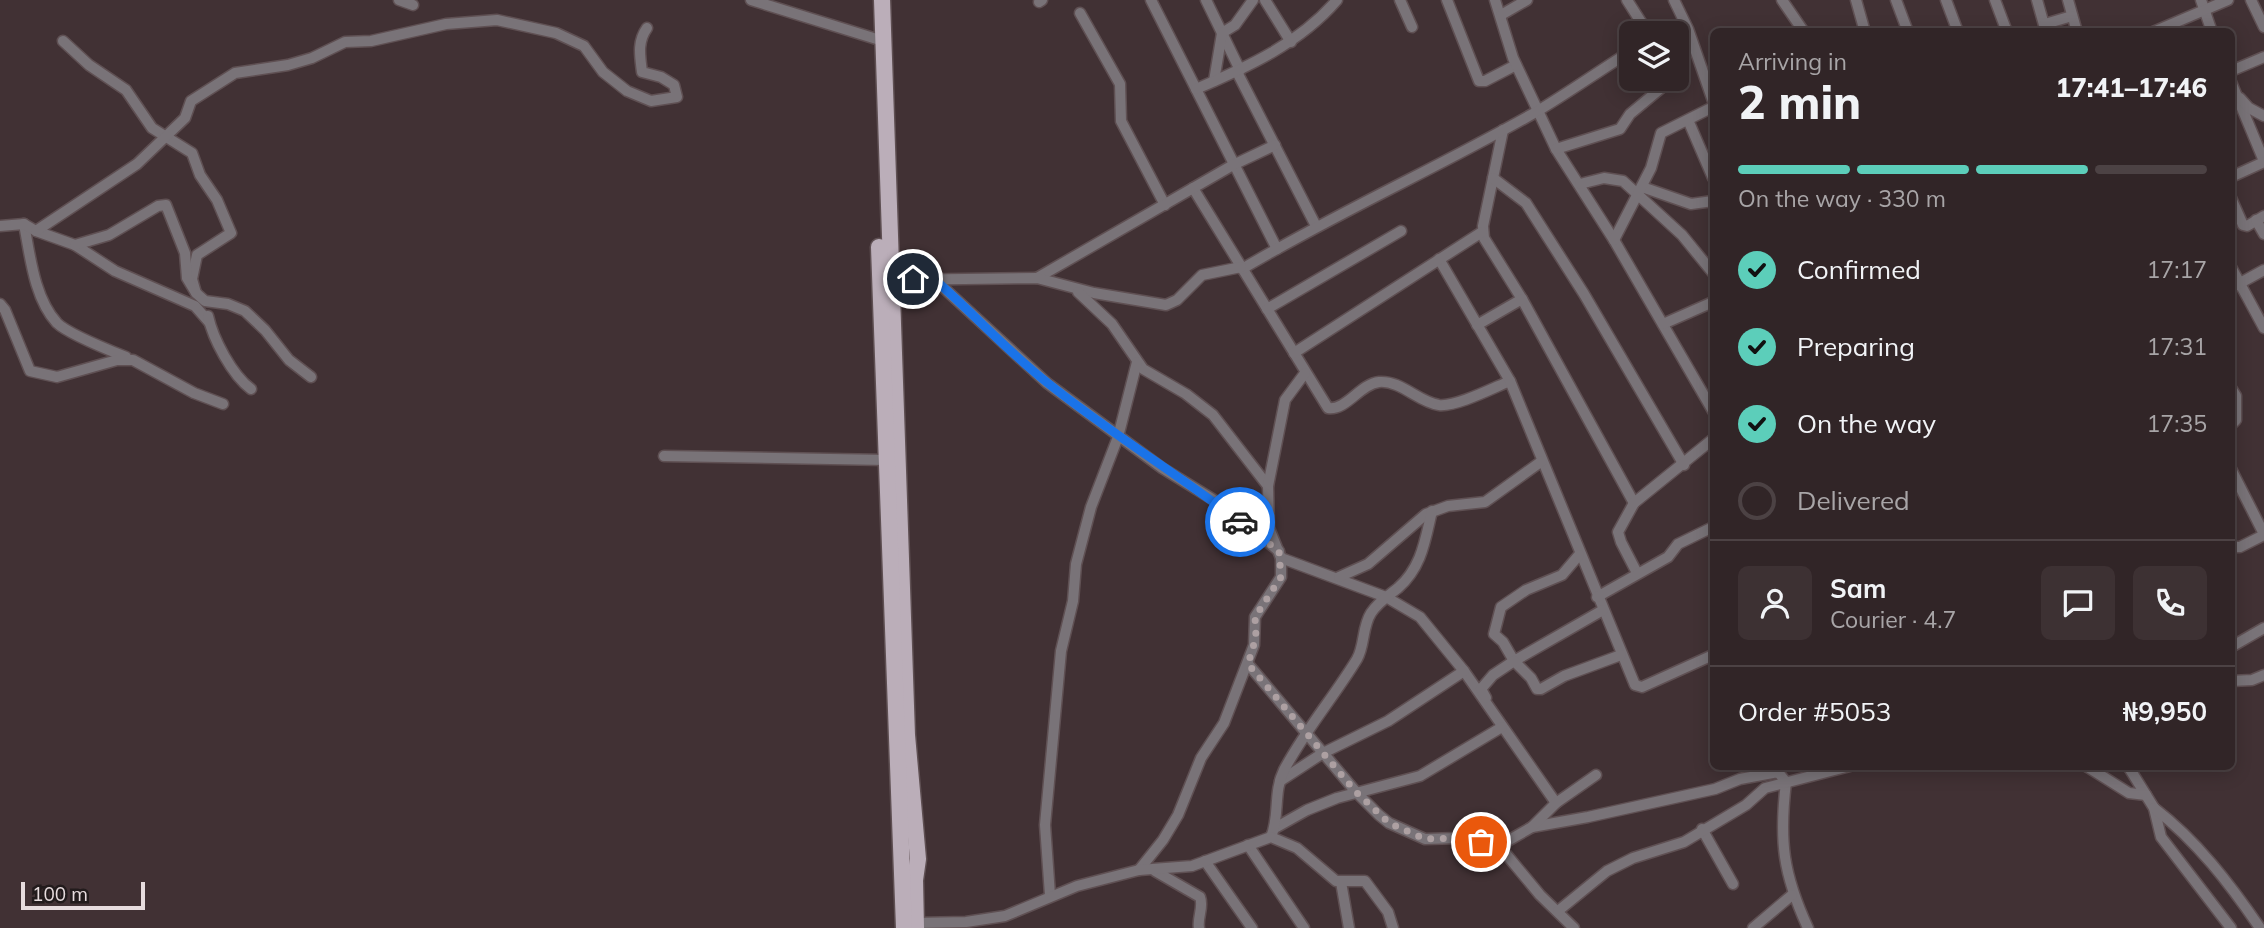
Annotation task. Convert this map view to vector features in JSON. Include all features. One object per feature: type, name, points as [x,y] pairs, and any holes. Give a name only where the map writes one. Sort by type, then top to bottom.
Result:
[{"type":"main road","points":[[872,0],[878,39],[892,280],[907,735],[918,859],[912,926]]},
{"type":"main road","points":[[882,0],[878,39],[886,460],[912,926]]},
{"type":"street","points":[[399,0],[414,5]]},
{"type":"street","points":[[751,0],[878,39]]},
{"type":"street","points":[[1151,0],[1277,249]]},
{"type":"street","points":[[1206,0],[1316,226]]},
{"type":"street","points":[[1214,81],[1222,33],[1235,24],[1253,0]]},
{"type":"street","points":[[1265,0],[1291,41]]},
{"type":"street","points":[[1400,0],[1412,27]]},
{"type":"street","points":[[1447,0],[1479,80],[1485,81],[1516,65]]},
{"type":"street","points":[[1495,0],[1516,65],[1556,149],[1614,240],[1710,406]]},
{"type":"street","points":[[1501,15],[1527,0]]},
{"type":"street","points":[[1627,0],[1640,21]]},
{"type":"street","points":[[1674,0],[1688,29],[1710,91]]},
{"type":"street","points":[[1782,0],[1801,28]]},
{"type":"street","points":[[1856,0],[1864,28]]},
{"type":"street","points":[[1896,0],[1906,28]]},
{"type":"street","points":[[1945,0],[1956,28]]},
{"type":"street","points":[[1995,0],[2006,28]]},
{"type":"street","points":[[2037,0],[2046,28],[2072,16]]},
{"type":"street","points":[[2068,0],[2076,28]]},
{"type":"street","points":[[2201,0],[2210,28]]},
{"type":"street","points":[[2163,28],[2228,0]]},
{"type":"street","points":[[2251,0],[2264,27]]},
{"type":"street","points":[[1196,89],[1239,71],[1291,41],[1322,17],[1333,2]]},
{"type":"street","points":[[1080,13],[1120,83],[1121,121],[1165,205]]},
{"type":"street","points":[[36,231],[137,164],[185,118],[191,101],[235,73],[288,65],[312,58],[345,42],[372,41],[466,21],[498,20],[556,33],[584,46],[603,72],[627,91],[650,101],[677,97],[674,85],[661,77],[642,72],[639,52],[642,36],[647,28]]},
{"type":"street","points":[[63,41],[89,65],[126,90],[152,128],[164,138],[192,153],[200,175],[217,200],[231,233],[197,255],[192,279],[196,293]]},
{"type":"street","points":[[2235,69],[2264,57]]},
{"type":"street","points":[[892,280],[1037,278],[1166,305],[1177,300],[1202,275],[1242,268],[1316,226],[1503,130],[1619,59]]},
{"type":"street","points":[[1556,149],[1620,129],[1630,114],[1658,91]]},
{"type":"street","points":[[2235,93],[2249,108],[2264,116]]},
{"type":"street","points":[[2235,97],[2264,162],[2235,175]]},
{"type":"street","points":[[1614,240],[1651,168],[1661,133],[1710,109]]},
{"type":"street","points":[[1688,120],[1710,171]]},
{"type":"street","points":[[1503,130],[1482,232],[1522,299],[1634,503]]},
{"type":"street","points":[[1037,278],[1233,165],[1275,145]]},
{"type":"street","points":[[1493,178],[1525,202],[1584,294],[1684,465]]},
{"type":"street","points":[[1580,184],[1612,178],[1639,191],[1682,235],[1710,269]]},
{"type":"street","points":[[1193,188],[1305,373],[1331,409],[1376,383],[1395,384],[1442,406],[1510,381]]},
{"type":"street","points":[[1639,191],[1691,204],[1710,201]]},
{"type":"street","points":[[75,245],[109,235],[158,206],[166,205],[185,253],[187,278],[196,293],[205,301],[228,304],[245,312],[265,330],[289,360],[311,377]]},
{"type":"street","points":[[2235,207],[2243,225],[2260,218],[2264,234]]},
{"type":"street","points":[[24,224],[32,271],[50,313],[59,325],[194,393],[223,404]]},
{"type":"street","points":[[0,226],[24,224],[75,245],[115,271],[195,306],[209,321],[242,383],[251,389]]},
{"type":"street","points":[[1267,309],[1401,231]]},
{"type":"street","points":[[1294,353],[1482,232]]},
{"type":"street","points":[[1440,258],[1510,381],[1635,685],[1642,687],[1710,656]]},
{"type":"street","points":[[2264,270],[2236,285],[2261,314],[2264,327]]},
{"type":"street","points":[[934,279],[1048,383],[1118,437],[1214,500],[1280,554],[1386,597],[1420,617],[1464,671],[1556,803]]},
{"type":"street","points":[[1067,286],[1085,296],[1102,312],[1137,362],[1213,415],[1268,486]]},
{"type":"street","points":[[1477,325],[1522,299]]},
{"type":"street","points":[[205,301],[209,321]]},
{"type":"street","points":[[1663,324],[1710,303]]},
{"type":"street","points":[[0,304],[5,310],[30,371],[57,377],[117,360],[133,360]]},
{"type":"street","points":[[1051,895],[1045,825],[1059,663],[1073,601],[1076,564],[1091,507],[1118,437],[1137,362]]},
{"type":"street","points":[[1139,870],[1163,840],[1178,815],[1201,758],[1224,723],[1256,637],[1255,617],[1281,577],[1280,554],[1269,528],[1268,486],[1285,400],[1305,373]]},
{"type":"street","points":[[2235,395],[2235,421]]},
{"type":"street","points":[[1637,573],[1618,532],[1634,503],[1710,442]]},
{"type":"street","points":[[664,456],[886,460]]},
{"type":"street","points":[[1335,577],[1348,576],[1368,564],[1432,512],[1448,506],[1485,502],[1542,461]]},
{"type":"street","points":[[2235,484],[2264,535],[2235,547]]},
{"type":"street","points":[[1273,833],[1280,781],[1306,733],[1357,659],[1369,615],[1399,587],[1421,559],[1432,512]]},
{"type":"street","points":[[1597,597],[1668,557],[1678,544],[1710,528]]},
{"type":"street","points":[[1580,555],[1562,575],[1526,590],[1497,612],[1494,634],[1503,642],[1514,661],[1531,678],[1537,689],[1564,676],[1621,656]]},
{"type":"street","points":[[1494,715],[1481,689],[1493,675],[1602,610]]},
{"type":"street","points":[[2235,645],[2264,628]]},
{"type":"street","points":[[1248,664],[1356,792],[1389,823],[1425,839],[1459,838],[1497,846],[1574,928]]},
{"type":"street","points":[[1280,781],[1323,753],[1388,721],[1464,671]]},
{"type":"street","points":[[2235,681],[2252,680],[2264,675]]},
{"type":"street","points":[[912,926],[1005,916],[1051,895],[1139,870],[1155,871],[1192,866],[1273,833],[1307,810],[1356,792],[1420,775],[1502,727]]},
{"type":"street","points":[[1558,911],[1607,871],[1633,858],[1677,845],[1746,805],[1759,791],[1834,770]]},
{"type":"street","points":[[2092,770],[2129,793],[2146,795]]},
{"type":"street","points":[[2130,770],[2154,808],[2161,837],[2231,928]]},
{"type":"street","points":[[1532,827],[1715,789],[1752,776],[1778,772],[1786,782],[1781,824],[1792,895],[1808,928]]},
{"type":"street","points":[[1497,846],[1532,827],[1556,803],[1596,775]]},
{"type":"street","points":[[2154,808],[2186,834],[2238,896],[2260,928]]},
{"type":"street","points":[[1702,829],[1733,884]]},
{"type":"street","points":[[1273,833],[1297,848],[1324,873],[1341,882],[1361,880],[1369,884],[1388,912],[1393,928]]},
{"type":"street","points":[[1248,845],[1304,928]]},
{"type":"street","points":[[1205,861],[1252,928]]},
{"type":"street","points":[[1155,871],[1200,897],[1202,902],[1197,920],[1199,928]]},
{"type":"street","points":[[1341,882],[1349,928]]},
{"type":"street","points":[[1753,928],[1792,895]]},
{"type":"way so far","points":[[1240,522],[1279,551],[1283,570],[1279,581],[1257,610],[1256,637],[1248,664],[1356,792],[1389,823],[1425,839],[1459,838],[1481,842]]},
{"type":"route","points":[[913,279],[934,279],[1048,383],[1118,437],[1214,500],[1240,522]]}]
